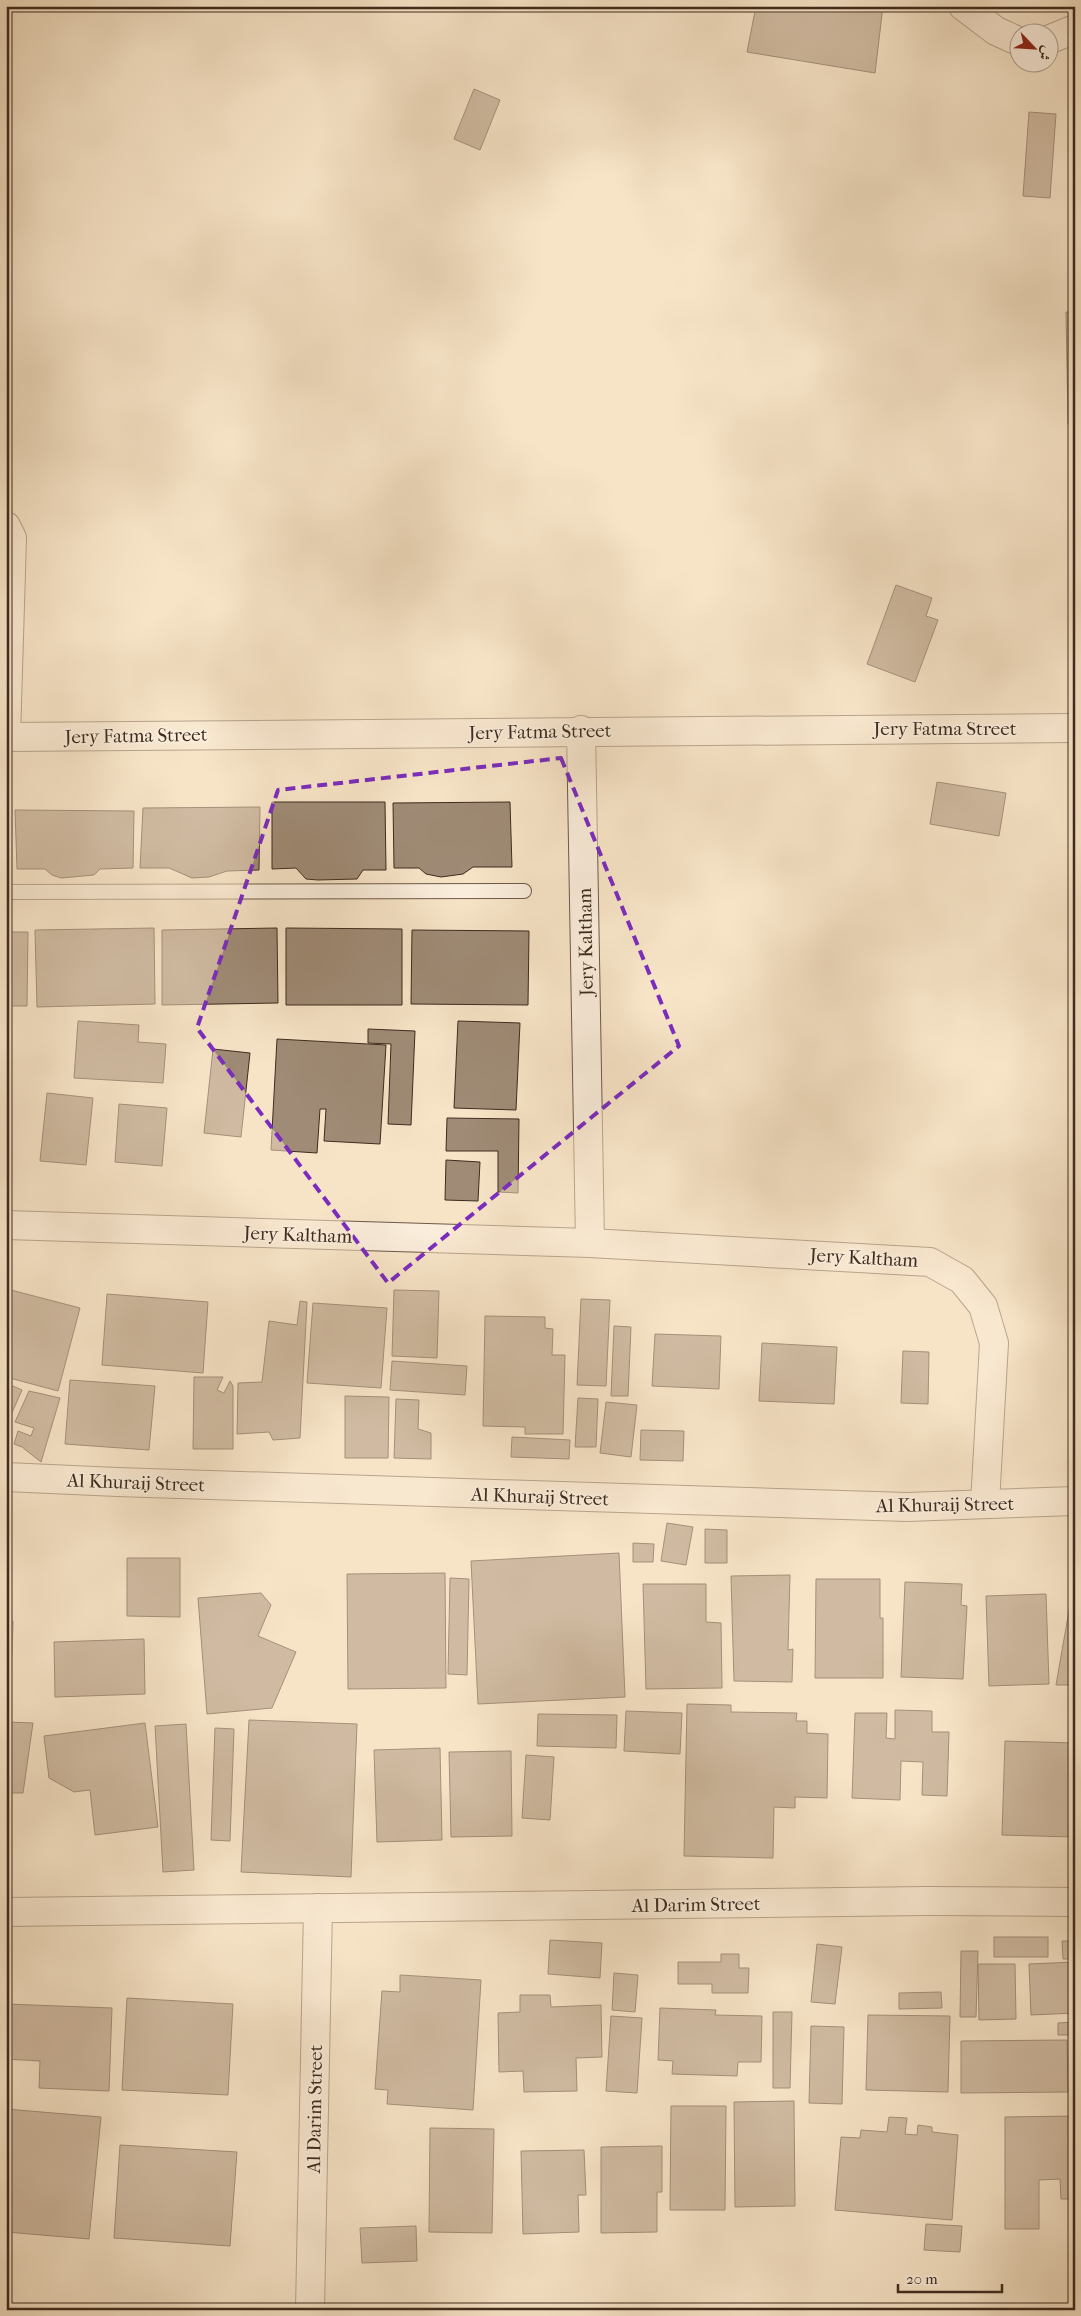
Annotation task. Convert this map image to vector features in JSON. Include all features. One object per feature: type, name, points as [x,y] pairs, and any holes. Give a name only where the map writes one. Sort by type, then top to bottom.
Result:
[{"type":"street","points":[[963,6],[996,31],[1008,36]]},
{"type":"street","points":[[1058,36],[1075,29]]},
{"type":"street","points":[[6,526],[12,538],[6,736]]},
{"type":"street","name":"Jery Fatma Street","points":[[6,736],[581,730],[1075,728]]},
{"type":"street","name":"Jery Kaltham","points":[[581,730],[590,1244]]},
{"type":"street","name":"Jery Kaltham","points":[[6,1225],[590,1244],[930,1262],[962,1280],[983,1306],[994,1343],[985,1503]]},
{"type":"street","name":"Al Khuraij Street","points":[[6,1477],[127,1483],[907,1508],[985,1503],[1075,1501]]},
{"type":"street","name":"Al Darim Street","points":[[6,1912],[928,1901],[1075,1902]]},
{"type":"street","name":"Al Darim Street","points":[[310,2310],[318,1908]]},
{"type":"lane","points":[[6,892],[524,891]]},
{"type":"highlighted area","points":[[561,758],[679,1046],[388,1283],[197,1028],[278,790]]},
{"type":"building","points":[[756,6],[883,6],[875,73],[747,52]]},
{"type":"building","points":[[474,89],[500,100],[480,150],[454,139]]},
{"type":"building","points":[[1029,112],[1056,114],[1050,198],[1023,196]]},
{"type":"building","points":[[1066,312],[1075,312],[1075,423],[1068,424]]},
{"type":"building","points":[[896,585],[932,598],[926,616],[938,620],[915,682],[867,664]]},
{"type":"building","points":[[937,782],[1006,793],[999,836],[930,824]]},
{"type":"building","points":[[272,802],[385,802],[386,870],[363,870],[357,879],[318,880],[306,879],[296,868],[272,869]]},
{"type":"building","points":[[510,802],[512,867],[473,867],[463,874],[441,877],[426,874],[419,868],[394,868],[393,803]]},
{"type":"building","points":[[260,807],[259,870],[227,871],[209,877],[192,878],[169,868],[140,868],[143,808]]},
{"type":"building","points":[[6,809],[8,809],[7,874],[6,874]]},
{"type":"building","points":[[15,810],[134,811],[133,868],[100,869],[94,875],[61,878],[52,875],[45,869],[17,869]]},
{"type":"building","points":[[154,928],[155,1004],[37,1007],[35,930]]},
{"type":"building","points":[[277,928],[278,1003],[162,1005],[162,930]]},
{"type":"building","points":[[286,928],[402,929],[402,1005],[286,1005]]},
{"type":"building","points":[[412,930],[529,931],[528,1005],[411,1004]]},
{"type":"building","points":[[6,932],[28,932],[27,1006],[6,1006]]},
{"type":"building","points":[[78,1021],[139,1025],[138,1042],[166,1044],[163,1083],[74,1078]]},
{"type":"building","points":[[458,1021],[520,1023],[516,1110],[454,1108]]},
{"type":"building","points":[[368,1029],[415,1031],[411,1125],[388,1124],[391,1044],[368,1043]]},
{"type":"building","points":[[277,1039],[386,1045],[380,1144],[324,1141],[326,1109],[320,1109],[317,1153],[271,1150]]},
{"type":"building","points":[[213,1049],[250,1053],[241,1137],[204,1133]]},
{"type":"building","points":[[47,1093],[93,1098],[86,1165],[40,1161]]},
{"type":"building","points":[[119,1104],[167,1108],[162,1166],[115,1162]]},
{"type":"building","points":[[447,1118],[519,1119],[518,1193],[498,1192],[498,1151],[446,1151]]},
{"type":"building","points":[[446,1160],[480,1162],[478,1201],[445,1200]]},
{"type":"building","points":[[7,1289],[80,1308],[58,1391],[6,1377]]},
{"type":"building","points":[[394,1290],[439,1291],[437,1358],[392,1356]]},
{"type":"building","points":[[107,1294],[208,1302],[203,1373],[102,1365]]},
{"type":"building","points":[[581,1299],[610,1300],[606,1386],[577,1385]]},
{"type":"building","points":[[300,1301],[307,1302],[300,1438],[273,1440],[269,1432],[237,1434],[238,1383],[262,1382],[269,1321],[297,1325]]},
{"type":"building","points":[[313,1303],[387,1308],[381,1388],[307,1383]]},
{"type":"building","points":[[485,1316],[545,1317],[545,1328],[553,1329],[552,1355],[565,1355],[563,1434],[525,1434],[525,1427],[483,1426]]},
{"type":"building","points":[[614,1326],[631,1327],[628,1396],[611,1396]]},
{"type":"building","points":[[655,1334],[721,1336],[719,1389],[652,1386]]},
{"type":"building","points":[[762,1343],[837,1347],[834,1404],[759,1401]]},
{"type":"building","points":[[903,1351],[929,1352],[928,1404],[901,1403]]},
{"type":"building","points":[[392,1361],[467,1366],[465,1395],[390,1390]]},
{"type":"building","points":[[194,1377],[223,1377],[217,1390],[224,1393],[230,1381],[233,1386],[233,1449],[193,1449]]},
{"type":"building","points":[[70,1380],[155,1386],[149,1450],[65,1444]]},
{"type":"building","points":[[6,1383],[22,1390],[11,1415],[6,1413]]},
{"type":"building","points":[[29,1391],[60,1398],[41,1462],[22,1447],[14,1444],[18,1431],[31,1436],[34,1428],[15,1422]]},
{"type":"building","points":[[345,1396],[389,1397],[388,1458],[345,1458]]},
{"type":"building","points":[[578,1398],[598,1399],[596,1447],[575,1447]]},
{"type":"building","points":[[396,1399],[419,1400],[418,1429],[431,1433],[431,1459],[394,1458]]},
{"type":"building","points":[[606,1402],[637,1405],[631,1457],[600,1453]]},
{"type":"building","points":[[6,1419],[10,1420],[9,1440],[6,1439]]},
{"type":"building","points":[[641,1430],[684,1431],[683,1461],[640,1460]]},
{"type":"building","points":[[512,1437],[570,1440],[569,1459],[511,1457]]},
{"type":"building","points":[[667,1523],[693,1527],[686,1565],[661,1561]]},
{"type":"building","points":[[705,1529],[727,1530],[727,1563],[705,1563]]},
{"type":"building","points":[[633,1543],[654,1544],[653,1562],[633,1562]]},
{"type":"building","points":[[619,1553],[625,1697],[478,1704],[471,1561]]},
{"type":"building","points":[[127,1558],[180,1558],[180,1617],[127,1616]]},
{"type":"building","points":[[445,1573],[446,1688],[348,1689],[347,1574]]},
{"type":"building","points":[[790,1575],[788,1650],[793,1649],[792,1682],[734,1681],[731,1576]]},
{"type":"building","points":[[450,1578],[469,1579],[467,1675],[448,1674]]},
{"type":"building","points":[[816,1579],[880,1579],[880,1618],[883,1618],[883,1678],[815,1678]]},
{"type":"building","points":[[905,1582],[962,1584],[961,1605],[967,1606],[963,1679],[901,1677]]},
{"type":"building","points":[[643,1584],[706,1584],[706,1622],[721,1623],[722,1688],[646,1689]]},
{"type":"building","points":[[261,1593],[271,1605],[258,1636],[296,1652],[272,1708],[207,1714],[198,1598]]},
{"type":"building","points":[[1046,1594],[1049,1684],[989,1686],[986,1596]]},
{"type":"building","points":[[6,1600],[7,1622],[13,1621],[12,1655],[6,1655]]},
{"type":"building","points":[[1075,1604],[1075,1685],[1056,1685],[1070,1605]]},
{"type":"building","points":[[144,1639],[145,1694],[55,1697],[54,1642]]},
{"type":"building","points":[[687,1704],[731,1705],[731,1712],[797,1713],[796,1721],[807,1721],[807,1733],[828,1734],[827,1798],[795,1797],[795,1808],[774,1807],[773,1858],[684,1856]]},
{"type":"building","points":[[895,1710],[932,1711],[932,1732],[949,1732],[947,1796],[922,1795],[923,1762],[901,1761],[900,1800],[852,1798],[855,1713],[887,1713],[886,1738],[895,1739]]},
{"type":"building","points":[[626,1711],[682,1713],[680,1754],[624,1751]]},
{"type":"building","points":[[538,1714],[617,1715],[616,1748],[537,1746]]},
{"type":"building","points":[[249,1720],[357,1724],[351,1877],[241,1872]]},
{"type":"building","points":[[6,1722],[33,1723],[23,1793],[6,1793]]},
{"type":"building","points":[[145,1723],[158,1827],[95,1835],[90,1790],[74,1792],[49,1778],[44,1736]]},
{"type":"building","points":[[186,1724],[194,1870],[163,1872],[155,1726]]},
{"type":"building","points":[[215,1728],[234,1729],[230,1841],[211,1840]]},
{"type":"building","points":[[1005,1741],[1075,1743],[1072,1837],[1002,1835]]},
{"type":"building","points":[[440,1748],[442,1840],[377,1842],[374,1750]]},
{"type":"building","points":[[511,1751],[512,1836],[451,1837],[449,1752]]},
{"type":"building","points":[[526,1755],[554,1757],[550,1820],[522,1818]]},
{"type":"building","points":[[994,1937],[1048,1937],[1048,1957],[994,1957]]},
{"type":"building","points":[[550,1940],[602,1943],[600,1978],[548,1974]]},
{"type":"building","points":[[1062,1941],[1075,1941],[1075,1959],[1063,1959]]},
{"type":"building","points":[[817,1944],[842,1947],[835,2004],[811,2002]]},
{"type":"building","points":[[961,1951],[978,1951],[976,2017],[960,2017]]},
{"type":"building","points":[[721,1954],[739,1954],[739,1968],[749,1968],[748,1993],[712,1993],[712,1984],[678,1984],[678,1962],[721,1962]]},
{"type":"building","points":[[1074,1962],[1075,2013],[1031,2015],[1029,1964]]},
{"type":"building","points":[[978,1964],[1015,1964],[1016,2019],[979,2020]]},
{"type":"building","points":[[614,1973],[638,1975],[635,2012],[612,2010]]},
{"type":"building","points":[[400,1975],[481,1980],[473,2110],[387,2104],[388,2090],[375,2089],[382,1991],[400,1992]]},
{"type":"building","points":[[941,1992],[942,2008],[899,2009],[899,1993]]},
{"type":"building","points":[[520,1995],[550,1995],[551,2007],[601,2005],[602,2057],[576,2058],[577,2091],[524,2092],[523,2071],[499,2072],[498,2013],[520,2012]]},
{"type":"building","points":[[127,1998],[233,2004],[228,2095],[122,2090]]},
{"type":"building","points":[[6,2004],[112,2008],[109,2091],[39,2088],[40,2061],[6,2059]]},
{"type":"building","points":[[660,2008],[716,2010],[715,2015],[762,2016],[761,2062],[738,2062],[737,2076],[672,2074],[673,2061],[658,2060]]},
{"type":"building","points":[[773,2012],[792,2012],[790,2088],[773,2088]]},
{"type":"building","points":[[868,2015],[950,2016],[948,2092],[866,2090]]},
{"type":"building","points":[[611,2016],[642,2018],[637,2093],[606,2091]]},
{"type":"building","points":[[1075,2022],[1075,2035],[1058,2035],[1058,2023]]},
{"type":"building","points":[[811,2026],[844,2027],[842,2104],[809,2103]]},
{"type":"building","points":[[1067,2040],[1068,2092],[961,2093],[961,2041]]},
{"type":"building","points":[[794,2101],[795,2206],[735,2207],[734,2102]]},
{"type":"building","points":[[671,2106],[726,2106],[725,2210],[670,2210]]},
{"type":"building","points":[[6,2109],[101,2117],[89,2239],[6,2232]]},
{"type":"building","points":[[1075,2116],[1075,2199],[1061,2199],[1060,2179],[1039,2180],[1039,2229],[1005,2229],[1005,2117]]},
{"type":"building","points":[[889,2117],[907,2118],[905,2134],[917,2135],[918,2125],[932,2127],[932,2132],[958,2135],[952,2220],[835,2210],[841,2137],[860,2138],[861,2130],[887,2132]]},
{"type":"building","points":[[430,2128],[494,2129],[492,2233],[429,2232]]},
{"type":"building","points":[[120,2145],[237,2152],[230,2246],[114,2238]]},
{"type":"building","points":[[662,2146],[662,2192],[657,2192],[657,2232],[601,2233],[601,2147]]},
{"type":"building","points":[[584,2150],[586,2195],[578,2195],[579,2232],[523,2234],[521,2151]]},
{"type":"building","points":[[926,2224],[962,2226],[960,2252],[924,2250]]},
{"type":"building","points":[[416,2226],[417,2261],[362,2263],[360,2228]]}]
